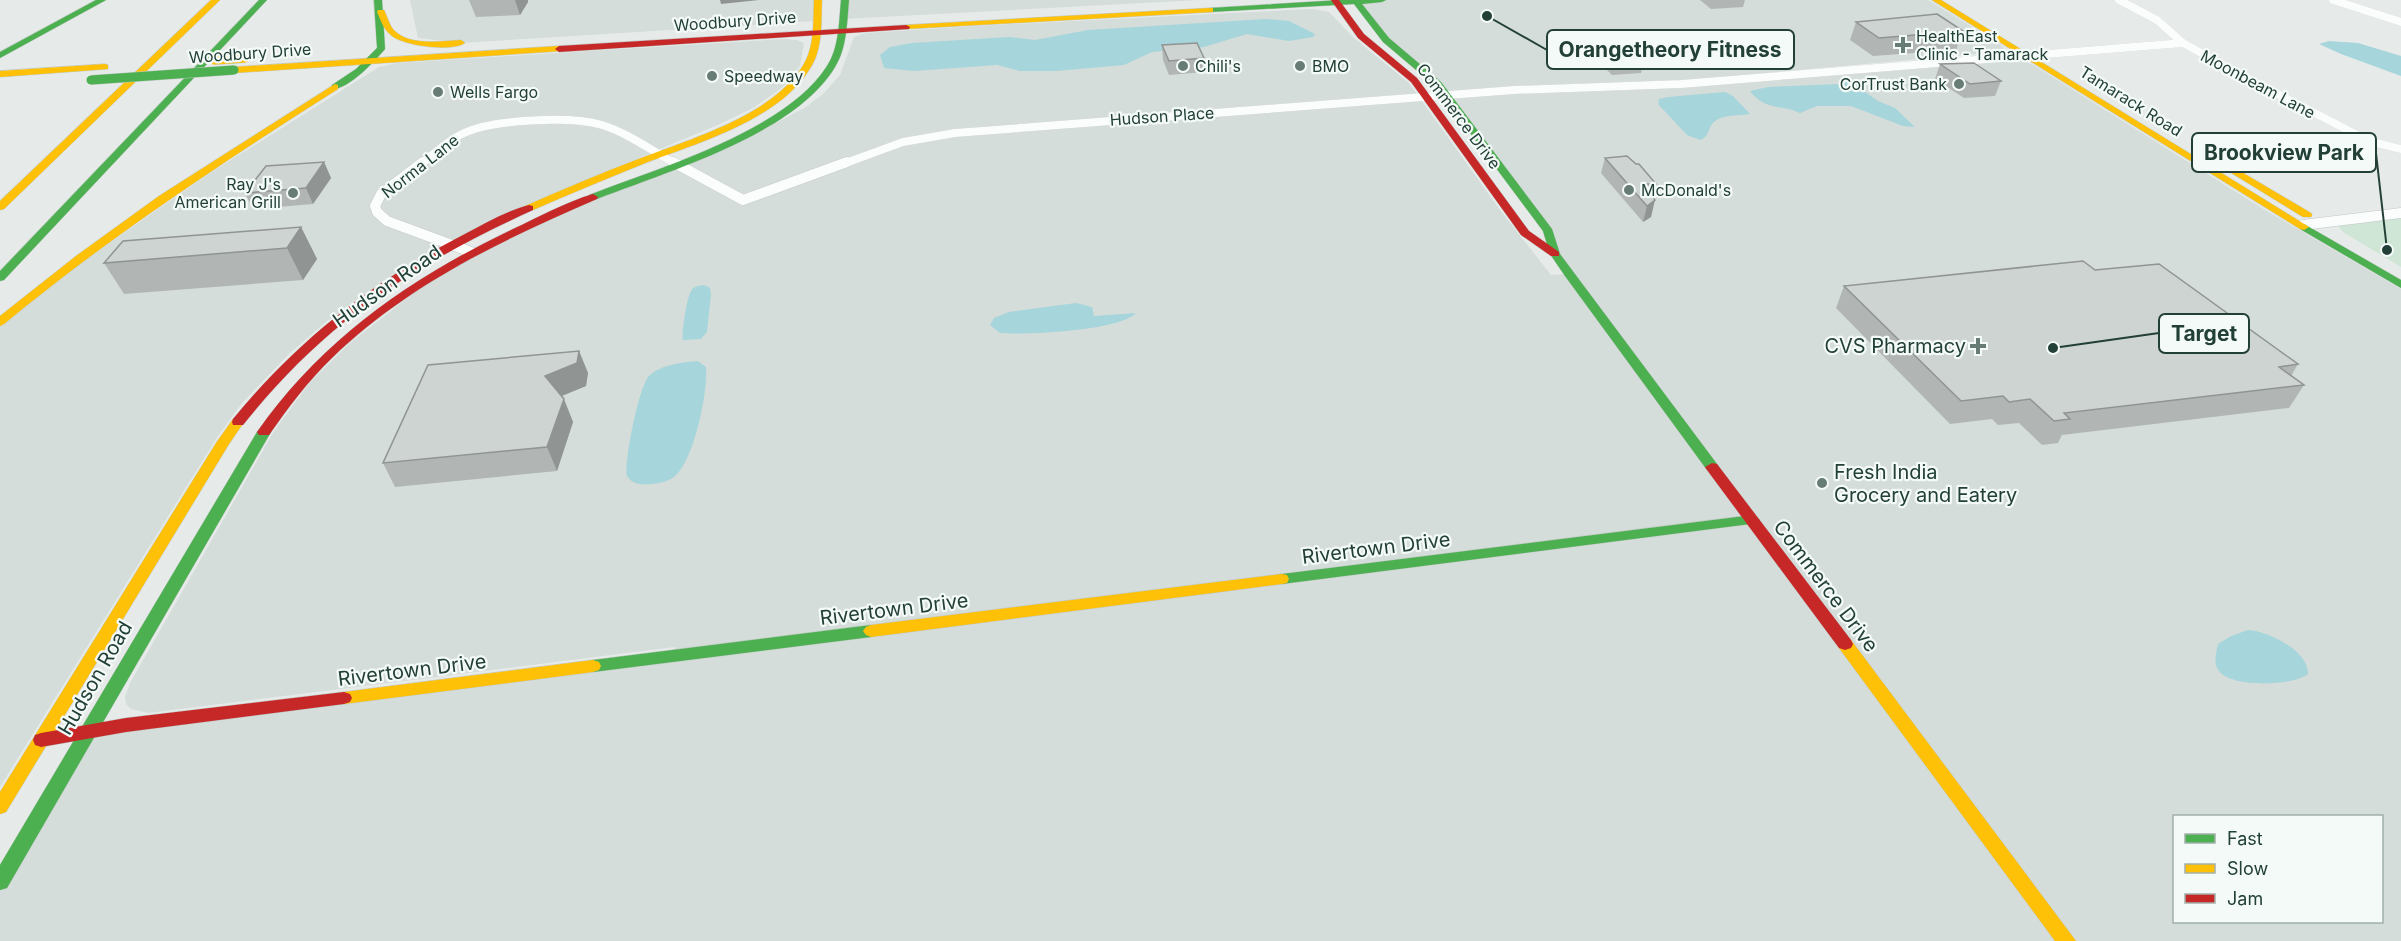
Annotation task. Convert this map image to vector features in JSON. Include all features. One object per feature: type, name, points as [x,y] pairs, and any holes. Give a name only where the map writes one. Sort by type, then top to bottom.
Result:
[{"type":"main road","points":[[0,55],[102,0]]},
{"type":"main road","points":[[0,207],[216,0]]},
{"type":"main road","points":[[0,278],[263,0]]},
{"type":"main road","name":"Hudson Road","points":[[0,807],[223,443],[248,409],[299,353],[326,329],[385,286],[452,245],[521,212],[735,122],[778,97],[791,86],[811,60],[818,0]]},
{"type":"main road","name":"Hudson Road","points":[[0,882],[251,452],[289,396],[329,353],[377,312],[471,252],[542,217],[751,131],[798,103],[830,69],[837,54],[845,0]]},
{"type":"main road","name":"Woodbury Drive","points":[[842,25],[1199,0]]},
{"type":"main road","name":"Woodbury Drive","points":[[0,74],[461,43],[1382,0]]},
{"type":"main road","name":"Tamarack Road","points":[[1936,0],[2401,285]]},
{"type":"main road","name":"Tamarack Road","points":[[1954,0],[2401,272]]},
{"type":"main road","name":"Commerce Drive","points":[[1336,1],[1361,36],[1402,69],[1427,98],[1525,232],[1555,254],[2066,941]]},
{"type":"main road","name":"Commerce Drive","points":[[1356,1],[1386,40],[1426,72],[1447,96],[1548,231],[1555,254]]},
{"type":"main road","points":[[378,2],[390,30],[396,35],[415,41],[461,43]]},
{"type":"main road","points":[[0,322],[47,280],[146,208],[359,71],[381,49],[378,2]]},
{"type":"main road","name":"Woodbury Drive","points":[[0,86],[369,61],[815,26]]},
{"type":"main road","name":"Rivertown Drive","points":[[41,740],[87,732],[1753,520]]},
{"type":"street","name":"Moonbeam Lane","points":[[2119,0],[2157,20],[2183,43],[2369,141],[2401,149]]},
{"type":"street","points":[[2333,0],[2401,22]]},
{"type":"street","name":"Hudson Place","points":[[676,162],[743,200],[903,142],[955,133],[1447,96],[1681,84],[2022,53],[2183,43]]},
{"type":"street","name":"Norma Lane","points":[[471,252],[387,221],[377,212],[375,206],[378,198],[387,188],[460,134],[495,124],[554,120],[584,121],[605,126],[676,162]]},
{"type":"street","points":[[2303,225],[2401,213]]},
{"type":"shaded area","points":[[410,0],[818,0],[816,21],[461,43],[418,38]]},
{"type":"shaded area","points":[[845,0],[1199,0],[843,19]]},
{"type":"shaded area","points":[[1382,0],[1928,0],[1997,42],[2007,51],[1669,82],[2016,57],[2035,66],[2265,210],[2401,289],[2401,941],[0,941],[0,882],[87,732],[674,656],[675,647],[148,713],[131,709],[126,704],[125,697],[130,683],[274,431],[311,381],[351,342],[415,292],[454,267],[539,223],[761,131],[806,107],[824,93],[840,75],[854,37],[866,33],[1312,9],[1329,12],[1354,38],[1409,83],[1500,210],[1551,275],[1568,274],[1548,231],[1438,84],[1395,48],[1356,2]]},
{"type":"shaded area","points":[[784,39],[804,43],[800,66],[783,87],[753,108],[519,208],[327,321],[290,353],[242,403],[218,436],[0,787],[0,326],[42,290],[210,173],[379,67],[397,63]]},
{"type":"green space","points":[[2401,213],[2401,267],[2343,232],[2333,220]]},
{"type":"water","points":[[1266,19],[1289,21],[1315,34],[1313,37],[1289,41],[1247,34],[1204,47],[1152,52],[1124,65],[1056,71],[1020,71],[997,65],[914,71],[884,68],[880,55],[890,47],[912,43],[1009,37],[1035,40],[1088,30]]},
{"type":"water","points":[[2329,41],[2358,43],[2401,56],[2401,76],[2319,44]]},
{"type":"water","points":[[1845,79],[1860,81],[1865,92],[1878,101],[1895,108],[1915,127],[1903,126],[1851,106],[1817,106],[1800,113],[1761,102],[1750,91],[1768,87],[1840,84]]},
{"type":"water","points":[[1725,92],[1733,96],[1750,114],[1728,116],[1715,121],[1706,136],[1700,140],[1687,135],[1658,104],[1659,99],[1668,97]]},
{"type":"water","points":[[704,285],[710,288],[711,294],[707,332],[701,339],[683,340],[689,295],[695,287]]},
{"type":"water","points":[[1076,303],[1092,307],[1094,316],[1136,313],[1111,324],[1050,332],[1000,333],[990,325],[994,318],[1009,312]]},
{"type":"water","points":[[698,361],[706,367],[705,393],[688,457],[681,469],[669,480],[660,483],[635,483],[627,476],[628,455],[633,424],[645,383],[649,376],[659,369],[679,363]]},
{"type":"water","points":[[2248,630],[2276,638],[2295,650],[2307,666],[2308,674],[2301,678],[2277,683],[2249,683],[2226,677],[2216,665],[2218,644]]},
{"type":"building","points":[[1937,14],[1963,31],[1879,38],[1856,22]]},
{"type":"building","points":[[1197,43],[1204,58],[1169,61],[1162,45]]},
{"type":"building","points":[[1974,63],[2001,81],[1970,84],[1940,64]]},
{"type":"building","points":[[1627,156],[1639,164],[1656,184],[1643,184],[1655,200],[1647,206],[1605,158]]},
{"type":"building","points":[[324,162],[306,188],[245,193],[266,166]]},
{"type":"building","points":[[301,227],[287,248],[104,263],[123,241]]},
{"type":"building","points":[[2083,261],[2095,270],[2159,264],[2298,364],[2279,367],[2304,385],[2064,413],[2070,419],[2054,421],[2030,399],[2009,402],[2003,396],[1961,401],[1844,286]]},
{"type":"building","points":[[579,351],[577,363],[545,376],[564,399],[547,447],[383,463],[428,365]]},
{"type":"traffic: fast","points":[[0,55],[102,0]]},
{"type":"traffic: fast","points":[[0,278],[263,0]]},
{"type":"traffic: fast","points":[[335,87],[359,71],[381,49],[378,0]]},
{"type":"traffic: fast","points":[[593,197],[723,145],[788,110],[814,89],[831,67],[840,43],[845,0]]},
{"type":"traffic: fast","points":[[1355,0],[1386,40],[1438,84],[1548,231],[1555,254],[1569,274],[1712,467]]},
{"type":"traffic: fast","points":[[1210,10],[1382,0]]},
{"type":"traffic: fast","points":[[91,80],[234,70]]},
{"type":"traffic: fast","points":[[2304,227],[2401,285]]},
{"type":"traffic: fast","points":[[0,882],[264,432]]},
{"type":"traffic: fast","points":[[1282,579],[1753,520]]},
{"type":"traffic: fast","points":[[593,666],[871,631]]},
{"type":"traffic: slow","points":[[0,207],[216,0]]},
{"type":"traffic: slow","points":[[529,208],[731,125],[776,99],[794,84],[811,59],[816,34],[818,0]]},
{"type":"traffic: slow","points":[[1936,0],[2304,227]]},
{"type":"traffic: slow","points":[[906,27],[1210,10]]},
{"type":"traffic: slow","points":[[381,12],[390,30],[404,40],[423,43],[461,43]]},
{"type":"traffic: slow","points":[[234,70],[559,49]]},
{"type":"traffic: slow","points":[[214,60],[245,58]]},
{"type":"traffic: slow","points":[[0,74],[105,67]]},
{"type":"traffic: slow","points":[[0,322],[39,289],[163,198],[335,87]]},
{"type":"traffic: slow","points":[[2223,164],[2307,215]]},
{"type":"traffic: slow","points":[[0,807],[238,422]]},
{"type":"traffic: slow","points":[[871,631],[1282,579]]},
{"type":"traffic: slow","points":[[1845,644],[2066,941]]},
{"type":"traffic: slow","points":[[344,698],[593,666]]},
{"type":"traffic: jam","points":[[1335,0],[1361,36],[1414,80],[1525,233],[1555,254]]},
{"type":"traffic: jam","points":[[559,49],[906,27]]},
{"type":"traffic: jam","points":[[264,432],[317,366],[366,322],[396,300],[427,279],[492,243],[593,197]]},
{"type":"traffic: jam","points":[[238,422],[299,354],[369,296],[447,247],[529,208]]},
{"type":"traffic: jam","points":[[1712,467],[1845,644]]},
{"type":"traffic: jam","points":[[41,740],[126,725],[344,698]]},
{"type":"place","name":"Orangetheory Fitness","points":[[1487,16]]},
{"type":"place","name":"HealthEast Clinic - Tamarack","points":[[1903,45]]},
{"type":"place","name":"Chili's","points":[[1183,66]]},
{"type":"place","name":"BMO","points":[[1300,66]]},
{"type":"place","name":"Speedway","points":[[712,76]]},
{"type":"place","name":"CorTrust Bank","points":[[1959,84]]},
{"type":"place","name":"Wells Fargo","points":[[438,92]]},
{"type":"place","name":"McDonald's","points":[[1629,190]]},
{"type":"place","name":"Ray J's American Grill","points":[[293,193]]},
{"type":"place","name":"Brookview Park","points":[[2387,250]]},
{"type":"place","name":"CVS Pharmacy","points":[[1978,346]]},
{"type":"place","name":"Target","points":[[2053,348]]},
{"type":"place","name":"Fresh India Grocery and Eatery","points":[[1822,483]]}]
